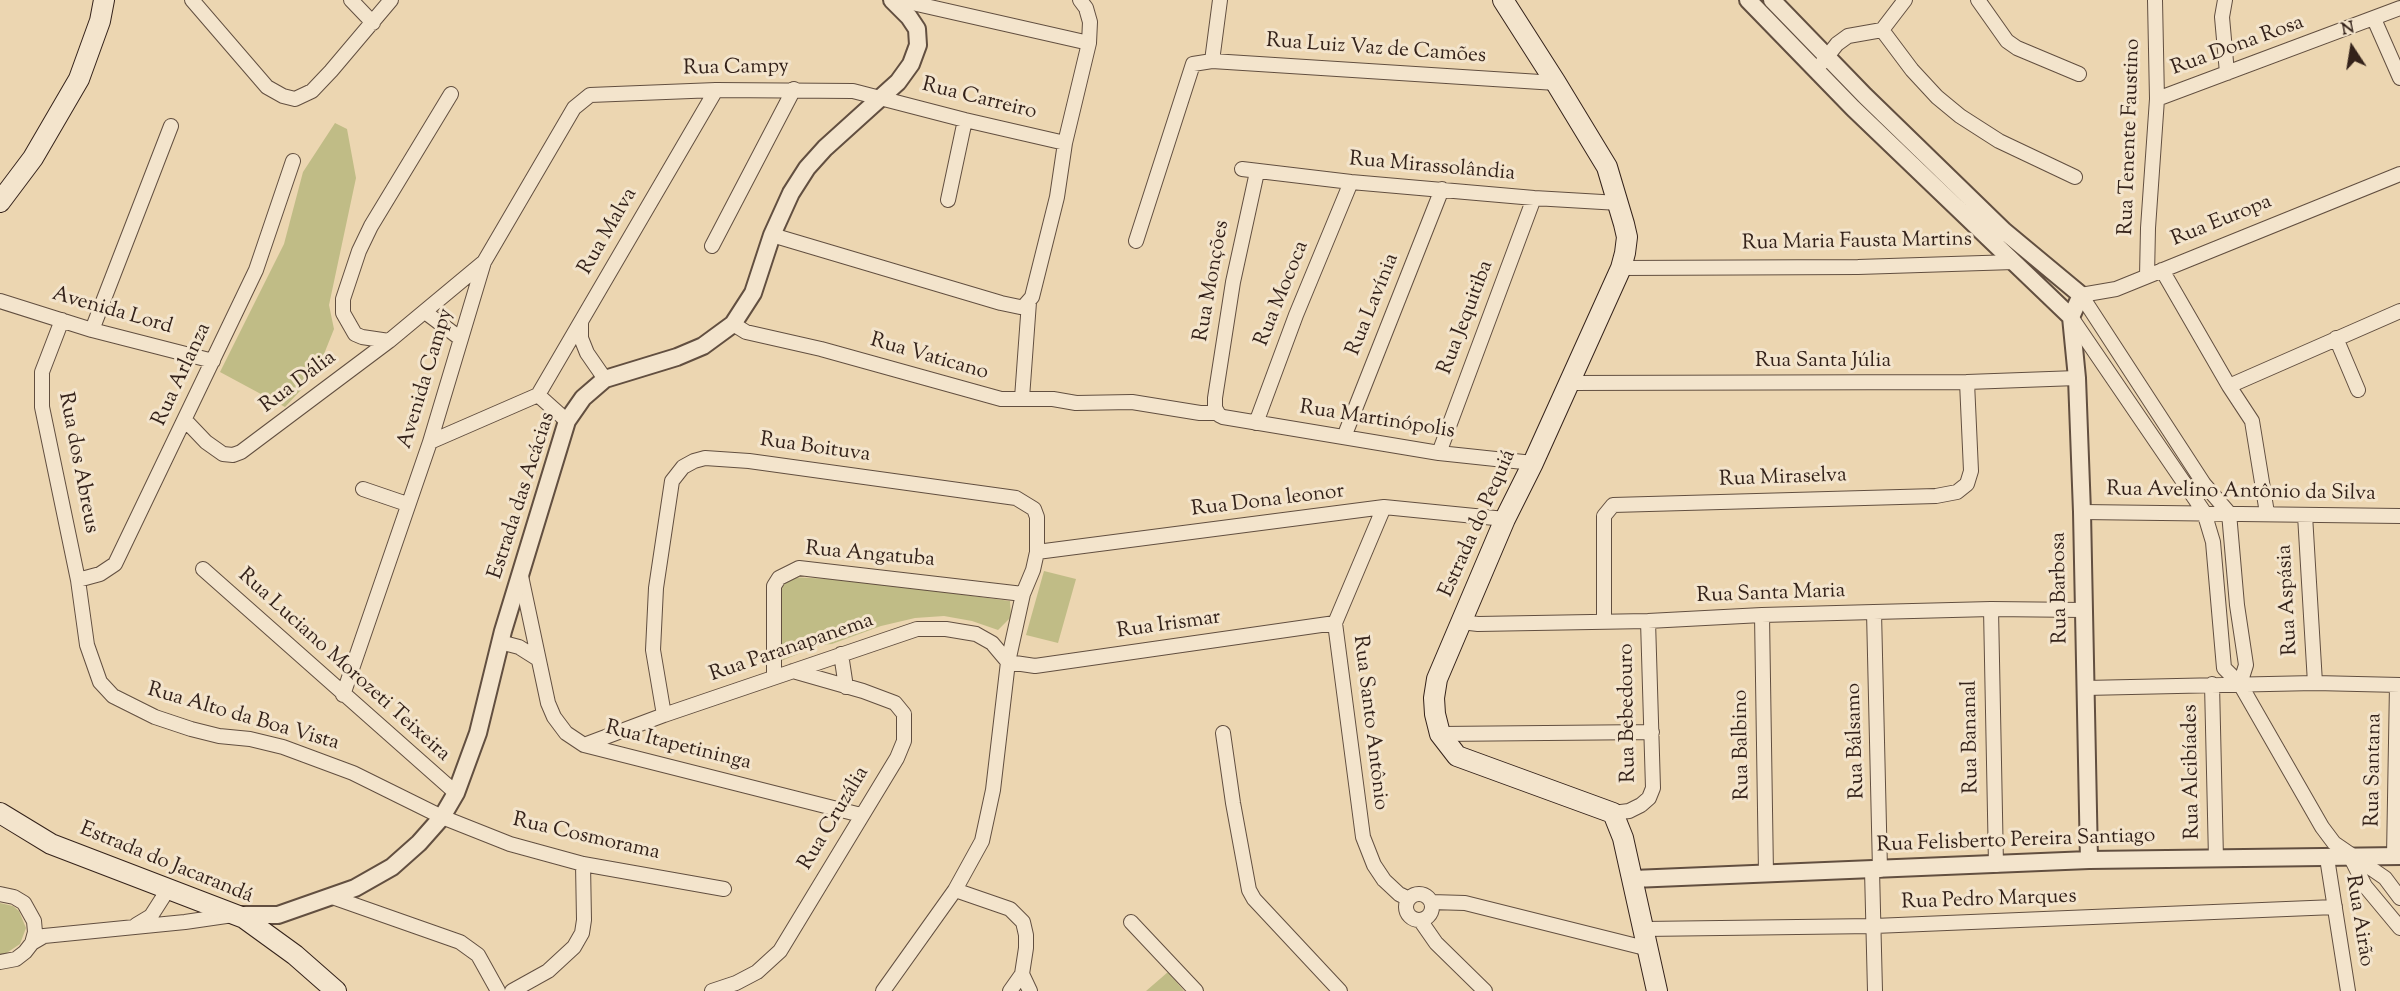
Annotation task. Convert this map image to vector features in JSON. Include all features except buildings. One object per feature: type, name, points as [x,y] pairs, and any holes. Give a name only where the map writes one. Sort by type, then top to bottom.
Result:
[{"type":"main road","points":[[1,198],[33,158],[79,80],[100,21],[104,0]]},
{"type":"main road","name":"Estrada do Pequiá","points":[[1440,734],[1434,698],[1437,679],[1505,519],[1533,463],[1621,268],[1626,237],[1619,203],[1607,167],[1557,82],[1503,0]]},
{"type":"main road","points":[[1440,734],[1457,756],[1613,813],[1623,838],[1657,991]]},
{"type":"main road","name":"Estrada do Jacarandá","points":[[0,813],[51,844],[167,891],[244,918],[295,955],[336,991]]},
{"type":"street","points":[[192,0],[267,87],[283,96],[295,99],[312,91],[391,0]]},
{"type":"street","points":[[351,0],[373,23]]},
{"type":"street","name":"Estrada das Acácias","points":[[233,915],[278,915],[355,888],[392,867],[419,843],[442,817],[456,793],[478,733],[500,642],[567,421],[583,398],[605,379],[677,357],[703,345],[732,324],[753,293],[772,235],[791,193],[807,168],[825,148],[898,82],[911,64],[918,45],[917,29],[892,0]]},
{"type":"street","points":[[899,0],[1089,43]]},
{"type":"street","points":[[1022,398],[1030,299],[1057,196],[1065,143],[1089,43],[1090,22],[1086,8],[1080,0]]},
{"type":"street","points":[[1212,62],[1220,0]]},
{"type":"street","points":[[1748,0],[1853,108],[2071,317],[2204,512],[2213,542],[2216,603],[2224,668],[2241,684],[2322,827],[2334,843],[2385,878],[2400,898]]},
{"type":"street","points":[[1772,0],[1865,96],[2004,231],[2081,295],[2204,484],[2229,513],[2237,605],[2246,665],[2241,684]]},
{"type":"street","points":[[1816,70],[1837,44],[1848,36],[1882,30],[1905,0]]},
{"type":"street","points":[[1978,0],[2002,34],[2017,48],[2079,74]]},
{"type":"street","name":"Rua Tenente Faustino","points":[[2147,276],[2157,99],[2156,0]]},
{"type":"street","points":[[2225,0],[2222,17],[2227,73]]},
{"type":"street","name":"Rua Dona Rosa","points":[[2157,99],[2400,8]]},
{"type":"street","points":[[2374,19],[2400,78]]},
{"type":"street","points":[[1882,30],[1912,70],[1937,97],[1960,116],[1999,141],[2075,177]]},
{"type":"street","name":"Rua Luiz Vaz de Camões","points":[[1136,241],[1193,64],[1212,62],[1557,82]]},
{"type":"street","points":[[712,246],[794,89]]},
{"type":"street","name":"Rua Campy","points":[[590,95],[794,89],[853,90],[883,97]]},
{"type":"street","name":"Rua Malva","points":[[538,395],[716,90]]},
{"type":"street","name":"Rua Dália","points":[[389,341],[355,334],[347,324],[343,313],[345,291],[359,251],[395,185],[451,94]]},
{"type":"street","name":"Avenida Campy","points":[[343,695],[430,442],[484,262],[574,108],[590,95]]},
{"type":"street","name":"Rua Carreiro","points":[[883,97],[965,120],[1065,143]]},
{"type":"street","points":[[948,200],[965,120]]},
{"type":"street","points":[[92,330],[171,126]]},
{"type":"street","name":"Rua Arlanza","points":[[78,580],[100,574],[115,564],[256,270],[293,161]]},
{"type":"street","name":"Rua Mirassolândia","points":[[1242,169],[1351,182],[1619,203]]},
{"type":"street","name":"Rua Monções","points":[[1217,413],[1215,398],[1235,272],[1257,172]]},
{"type":"street","name":"Rua Europa","points":[[2081,295],[2116,289],[2400,174]]},
{"type":"street","name":"Rua Mococa","points":[[1256,423],[1296,315],[1351,182]]},
{"type":"street","name":"Rua Lavínia","points":[[1344,437],[1442,189]]},
{"type":"street","name":"Rua Jequitiba","points":[[1439,453],[1534,198]]},
{"type":"street","points":[[772,235],[1001,303],[1020,307],[1030,299]]},
{"type":"street","name":"Rua Dália","points":[[185,420],[214,449],[223,454],[233,455],[253,445],[389,341],[484,262]]},
{"type":"street","name":"Rua Maria Fausta Martins","points":[[1621,268],[1891,267],[2014,262]]},
{"type":"street","points":[[2162,270],[2229,386],[2252,421],[2267,513]]},
{"type":"street","points":[[2071,317],[2081,295]]},
{"type":"street","name":"Avenida Lord","points":[[0,301],[92,330],[213,361]]},
{"type":"street","points":[[2229,386],[2400,311]]},
{"type":"street","points":[[425,312],[462,339]]},
{"type":"street","name":"Rua Barbosa","points":[[2071,317],[2077,378],[2082,512],[2089,860]]},
{"type":"street","name":"Rua dos Abreus","points":[[62,320],[42,372],[42,407],[78,580]]},
{"type":"street","points":[[581,322],[581,338],[587,353],[605,379]]},
{"type":"street","name":"Rua Vaticano","points":[[732,324],[746,332],[821,349],[1001,399],[1053,399],[1076,403],[1118,402]]},
{"type":"street","points":[[2336,338],[2358,390]]},
{"type":"street","name":"Rua Santa Júlia","points":[[1569,383],[1967,382],[2077,378]]},
{"type":"street","name":"Rua Miraselva","points":[[1604,622],[1604,516],[1613,506],[1936,496],[1957,492],[1967,484],[1971,471],[1967,382]]},
{"type":"street","points":[[430,442],[538,395],[567,421]]},
{"type":"street","name":"Rua Martinópolis","points":[[1118,402],[1132,402],[1200,413],[1217,413],[1223,417],[1256,423],[1439,453],[1533,463]]},
{"type":"street","name":"Rua Boituva","points":[[664,715],[653,650],[656,588],[672,481],[683,467],[705,458],[749,460],[1016,498],[1030,506],[1037,517],[1037,552],[1033,570],[1023,594],[1008,662],[993,790],[982,841],[971,865],[955,890],[883,991]]},
{"type":"street","points":[[363,489],[407,504]]},
{"type":"street","name":"Rua Dona leonor","points":[[1037,552],[1384,507],[1505,519]]},
{"type":"street","name":"Rua Santo Antônio","points":[[1384,507],[1335,623],[1363,837],[1374,865],[1384,880],[1399,894],[1409,899]]},
{"type":"street","name":"Rua Avelino Antônio da Silva","points":[[2082,512],[2400,516]]},
{"type":"street","name":"Rua Aspásia","points":[[2305,515],[2315,683]]},
{"type":"street","name":"Rua Angatuba","points":[[774,677],[774,586],[779,578],[799,568],[1023,594]]},
{"type":"street","name":"Rua Luciano Morozeti Teixeira","points":[[203,569],[456,793]]},
{"type":"street","name":"Rua Itapetininga","points":[[521,576],[548,703],[554,717],[566,733],[584,745],[861,814]]},
{"type":"street","name":"Rua Alto da Boa Vista","points":[[78,580],[87,645],[100,682],[113,696],[155,717],[191,729],[283,747],[353,773],[442,817]]},
{"type":"street","name":"Rua Santa Maria","points":[[1461,622],[1478,624],[1648,621],[1762,615],[1991,609],[2083,610]]},
{"type":"street","name":"Rua Bananal","points":[[1991,609],[1996,865]]},
{"type":"street","name":"Rua Bálsamo","points":[[1874,612],[1875,991]]},
{"type":"street","name":"Rua Balbino","points":[[1762,615],[1766,874]]},
{"type":"street","name":"Rua Bebedouro","points":[[1613,813],[1629,811],[1649,798],[1653,788],[1648,621]]},
{"type":"street","name":"Rua Irismar","points":[[1008,662],[1035,666],[1335,623]]},
{"type":"street","name":"Rua Paranapanema","points":[[584,745],[664,715],[917,629],[946,629],[976,634],[992,643],[1008,662]]},
{"type":"street","points":[[500,642],[525,650],[538,659]]},
{"type":"street","points":[[841,654],[846,687]]},
{"type":"street","name":"Rua Cruzália","points":[[712,991],[742,987],[780,951],[897,758],[904,741],[906,723],[904,714],[895,703],[794,671]]},
{"type":"street","name":"Rua Aspásia","points":[[2085,688],[2315,683],[2399,685]]},
{"type":"street","name":"Rua Alcibíades","points":[[2212,684],[2216,859]]},
{"type":"street","name":"Rua Santana","points":[[2397,856],[2399,685]]},
{"type":"street","points":[[1440,734],[1652,732]]},
{"type":"street","points":[[1223,733],[1249,890],[1254,899],[1340,991]]},
{"type":"street","name":"Rua Cosmorama","points":[[442,817],[510,844],[583,864],[724,889]]},
{"type":"street","points":[[2350,856],[2365,886],[2400,928]]},
{"type":"street","name":"Rua Felisberto Pereira Santiago","points":[[1633,879],[2089,860],[2397,856]]},
{"type":"street","name":"Rua Airão","points":[[2326,858],[2348,991]]},
{"type":"street","points":[[512,991],[548,971],[574,947],[582,933],[584,920],[583,864]]},
{"type":"street","points":[[955,890],[988,899],[1010,909],[1023,922],[1026,935],[1022,974],[1010,991]]},
{"type":"street","points":[[132,927],[151,916],[167,891]]},
{"type":"street","points":[[0,894],[15,897],[24,903],[34,921],[35,932],[26,952],[16,959],[0,962]]},
{"type":"street","points":[[1485,991],[1436,943],[1420,920],[1412,918],[1407,911],[1409,899],[1420,894],[1431,902],[1460,902],[1649,949]]},
{"type":"street","points":[[332,897],[460,942],[478,955],[498,991]]},
{"type":"street","points":[[1420,920],[1431,914],[1431,902]]},
{"type":"street","name":"Rua Pedro Marques","points":[[1644,929],[1874,926],[2335,907]]},
{"type":"street","points":[[32,943],[44,936],[233,915]]},
{"type":"street","points":[[1131,922],[1196,991]]},
{"type":"street","points":[[1022,974],[1030,991]]},
{"type":"shaded area","points":[[335,123],[347,129],[356,178],[329,305],[334,329],[316,374],[285,407],[220,372],[284,244],[303,172]]},
{"type":"shaded area","points":[[1044,571],[1076,579],[1058,643],[1026,635]]},
{"type":"shaded area","points":[[789,577],[853,580],[1010,601],[1011,617],[998,630],[972,621],[944,616],[915,618],[881,626],[832,644],[820,645],[781,661],[780,584]]},
{"type":"shaded area","points":[[0,903],[13,906],[19,911],[26,928],[20,944],[5,954],[0,954]]},
{"type":"shaded area","points":[[1168,972],[1184,991],[1146,991]]}]
